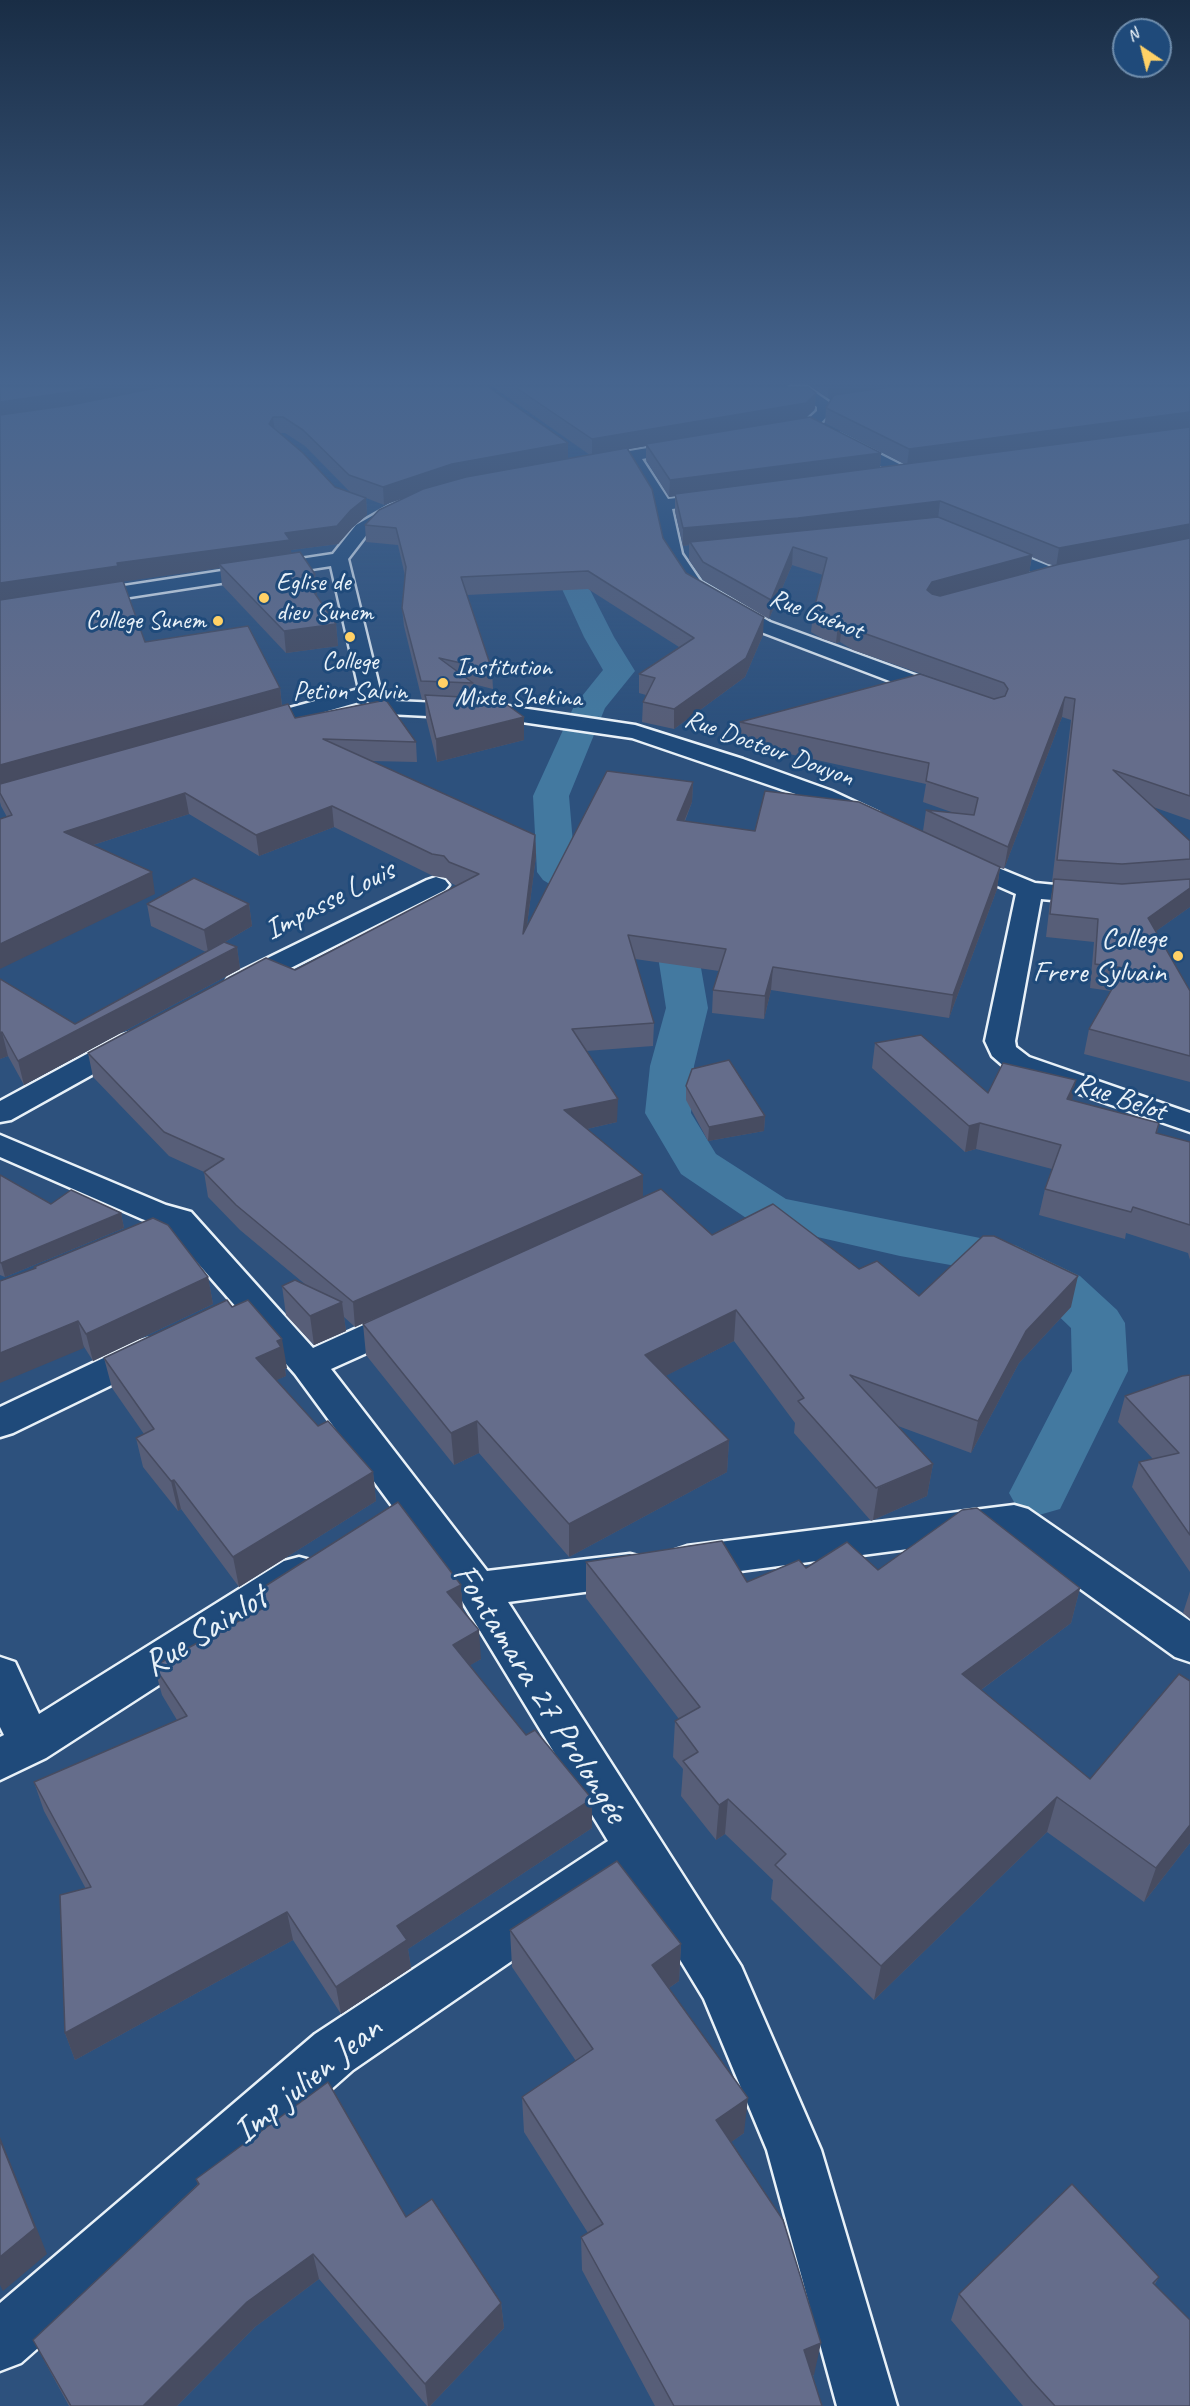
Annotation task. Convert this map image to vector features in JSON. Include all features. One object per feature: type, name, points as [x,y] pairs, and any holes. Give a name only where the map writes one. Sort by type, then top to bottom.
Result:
[{"type":"street","name":"Rue Guénot","points":[[659,499],[663,505],[673,554],[694,586],[763,626],[963,700]]},
{"type":"street","points":[[663,505],[707,499]]},
{"type":"street","points":[[0,611],[339,559],[362,529],[386,513],[410,502]]},
{"type":"street","points":[[365,506],[386,513]]},
{"type":"street","points":[[970,539],[1054,575]]},
{"type":"street","points":[[673,554],[696,552]]},
{"type":"street","points":[[224,733],[370,692],[339,559]]},
{"type":"street","points":[[1022,584],[1076,571]]},
{"type":"street","name":"Rue Docteur Douyon","points":[[370,692],[388,707],[508,712],[635,732],[824,796],[891,828]]},
{"type":"street","points":[[931,847],[1030,890],[1117,897]]},
{"type":"street","name":"Impasse Louis","points":[[219,993],[436,885]]},
{"type":"street","name":"Rue Belot","points":[[1030,890],[1000,1041],[1002,1050],[1018,1063],[1190,1123]]},
{"type":"street","points":[[0,1113],[157,1027]]},
{"type":"street","points":[[0,1145],[154,1212],[179,1220]]},
{"type":"street","points":[[137,1238],[179,1220]]},
{"type":"street","name":"Fontamara 27 Prolongée","points":[[179,1220],[234,1310],[308,1365],[396,1511],[477,1589],[723,1983],[794,2151],[867,2406]]},
{"type":"street","points":[[308,1365],[435,1308]]},
{"type":"street","points":[[0,1423],[177,1338]]},
{"type":"street","points":[[477,1589],[1014,1520],[1190,1644]]},
{"type":"street","name":"Rue Sainlot","points":[[15,1752],[331,1553]]},
{"type":"street","points":[[0,1676],[15,1752]]},
{"type":"street","name":"Imp julien Jean","points":[[0,2343],[334,2052],[637,1848]]},
{"type":"building","points":[[0,499],[364,499],[337,526],[285,533],[290,540],[117,563],[118,566],[0,583]]},
{"type":"building","points":[[401,499],[654,499],[663,538],[686,573],[764,617],[746,658],[674,709],[643,702],[655,678],[639,674],[694,638],[588,571],[461,577],[492,670],[439,658],[473,683],[421,681],[402,608],[406,567],[396,528],[365,525],[379,510]]},
{"type":"building","points":[[676,499],[1190,499],[1190,524],[1059,548],[940,501],[798,518],[683,528]]},
{"type":"building","points":[[938,517],[1032,555],[932,582],[927,590],[940,596],[1060,564],[1190,538],[1190,796],[1113,770],[1190,841],[1190,859],[1122,864],[1057,860],[1075,699],[1065,697],[1008,847],[926,810],[974,815],[978,798],[926,781],[929,763],[740,722],[920,674],[994,699],[1005,696],[1008,689],[1004,683],[855,630],[842,623],[825,620],[813,613],[827,558],[793,547],[771,600],[703,562],[690,542]]},
{"type":"building","points":[[300,552],[315,574],[302,575],[336,624],[284,631],[219,564]]},
{"type":"building","points":[[123,581],[145,642],[248,626],[280,688],[0,765],[0,600]]},
{"type":"building","points":[[425,695],[499,699],[524,717],[436,739]]},
{"type":"building","points":[[386,700],[416,742],[323,739],[535,835],[523,934],[607,771],[693,782],[677,820],[755,831],[765,791],[859,802],[1000,867],[953,995],[773,967],[765,996],[713,990],[726,949],[628,935],[654,1023],[572,1029],[618,1099],[564,1110],[643,1175],[353,1302],[236,1205],[204,1172],[224,1159],[164,1132],[88,1053],[266,958],[295,970],[479,874],[332,806],[256,835],[185,793],[64,832],[152,872],[0,944],[0,819],[12,815],[0,793],[0,784],[288,704],[295,718]]},
{"type":"building","points":[[194,878],[249,904],[204,930],[147,904]]},
{"type":"building","points":[[1054,879],[1122,884],[1190,879],[1190,888],[1148,918],[1190,991],[1190,1056],[1089,1029],[1124,968],[1095,964],[1098,919],[1050,914]]},
{"type":"building","points":[[224,942],[237,947],[18,1061],[2,1032],[0,1033],[0,979],[75,1024]]},
{"type":"building","points":[[921,1035],[988,1093],[1003,1063],[1076,1080],[1067,1099],[1159,1123],[1156,1133],[1190,1142],[1190,1225],[1133,1207],[1131,1212],[1045,1189],[1061,1145],[980,1123],[969,1126],[875,1043]]},
{"type":"building","points":[[729,1060],[765,1116],[709,1127],[686,1086],[692,1069]]},
{"type":"building","points":[[0,1175],[51,1204],[71,1190],[121,1213],[1,1263]]},
{"type":"building","points":[[661,1189],[712,1235],[773,1204],[859,1269],[877,1261],[919,1296],[983,1236],[994,1236],[1078,1276],[1026,1331],[978,1421],[850,1375],[933,1464],[876,1488],[798,1401],[804,1398],[736,1310],[645,1355],[729,1440],[569,1524],[477,1421],[451,1433],[363,1324]]},
{"type":"building","points":[[153,1218],[168,1225],[208,1277],[86,1334],[78,1321],[0,1353],[0,1281]]},
{"type":"building","points":[[295,1280],[342,1302],[310,1316],[282,1286]]},
{"type":"building","points":[[227,1300],[232,1307],[248,1300],[282,1339],[277,1341],[281,1347],[256,1358],[318,1426],[328,1421],[373,1472],[233,1557],[174,1480],[171,1481],[136,1438],[154,1429],[104,1358]]},
{"type":"building","points":[[1190,1375],[1190,1535],[1139,1462],[1179,1453],[1125,1396]]},
{"type":"building","points":[[398,1502],[461,1585],[447,1592],[479,1630],[453,1645],[526,1735],[535,1730],[592,1799],[397,1926],[407,1940],[336,1987],[287,1912],[65,2033],[60,1895],[91,1887],[34,1782],[187,1716],[154,1666],[269,1605],[259,1590]]},
{"type":"building","points":[[977,1508],[1080,1588],[962,1674],[1090,1779],[1179,1674],[1190,1681],[1190,1825],[1156,1868],[1057,1797],[881,1966],[775,1865],[786,1854],[728,1799],[719,1805],[683,1761],[698,1752],[675,1721],[700,1707],[586,1562],[722,1541],[747,1582],[799,1560],[806,1568],[847,1542],[878,1570],[962,1510]]},
{"type":"building","points":[[617,1861],[681,1944],[652,1965],[748,2098],[716,2120],[783,2220],[821,2343],[804,2350],[822,2406],[674,2406],[581,2237],[603,2224],[522,2097],[593,2049],[510,1930]]},
{"type":"building","points":[[328,2082],[406,2217],[432,2199],[501,2303],[425,2384],[313,2254],[247,2302],[143,2406],[71,2406],[33,2340],[199,2184],[196,2179]]},
{"type":"building","points":[[0,2140],[35,2228],[0,2257]]},
{"type":"building","points":[[1072,2184],[1159,2277],[1153,2283],[1190,2320],[1190,2406],[1055,2406],[959,2294]]},
{"type":"waterway","points":[[523,550],[574,584],[599,637],[619,671],[590,706],[551,796],[556,872],[677,945],[687,1008],[672,1066],[668,1113],[698,1164],[770,1211],[900,1240],[997,1257],[1061,1288],[1098,1323],[1100,1371],[1039,1493]]},
{"type":"place","name":"Eglise de dieu Sunem","points":[[264,598]]},
{"type":"place","name":"College Sunem","points":[[218,621]]},
{"type":"place","name":"College Petion Salvin","points":[[350,637]]},
{"type":"place","name":"Institution Mixte Shekina","points":[[443,683]]},
{"type":"place","name":"College Frere Sylvain","points":[[1178,956]]}]
